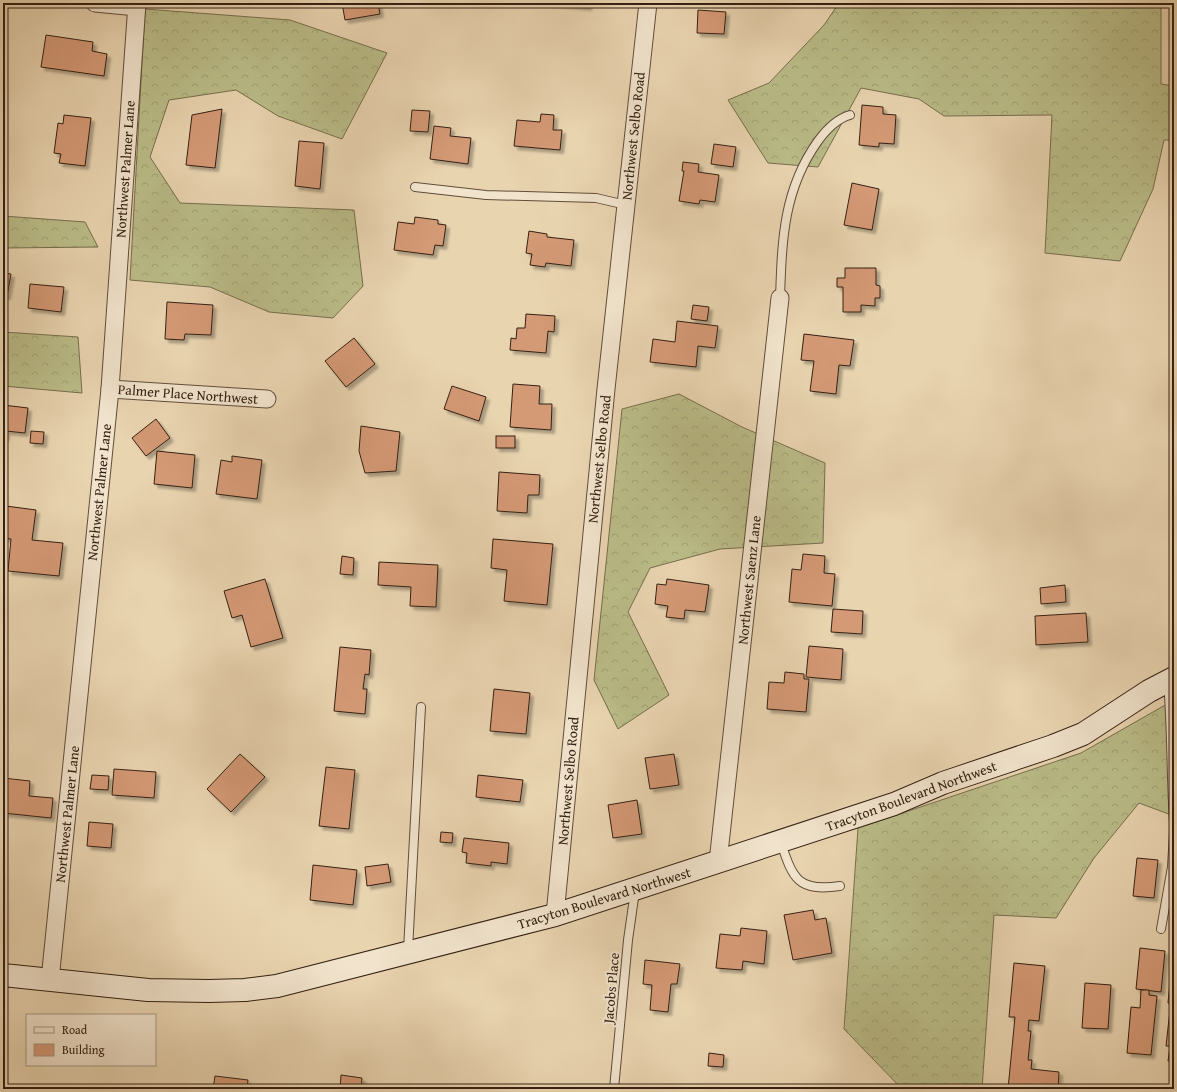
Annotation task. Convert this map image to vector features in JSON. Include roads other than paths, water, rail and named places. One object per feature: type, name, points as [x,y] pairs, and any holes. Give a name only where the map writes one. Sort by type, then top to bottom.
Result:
[{"type":"main road","name":"Tracyton Boulevard Northwest","points":[[3,975],[148,990],[245,990],[277,986],[408,953],[555,915],[879,809],[943,783],[1053,746],[1083,734],[1171,680]]},
{"type":"street","points":[[96,3],[137,5]]},
{"type":"street","name":"Northwest Selbo Road","points":[[555,915],[606,389],[648,3]]},
{"type":"street","name":"Northwest Palmer Lane","points":[[50,980],[110,389],[137,5]]},
{"type":"street","name":"Northwest Saenz Lane","points":[[718,862],[780,298]]},
{"type":"street","name":"Palmer Place Northwest","points":[[110,389],[267,399]]},
{"type":"lane","points":[[780,298],[784,221],[793,186],[807,157],[825,132],[842,117],[850,115]]},
{"type":"lane","points":[[415,187],[486,195],[596,198],[626,205]]},
{"type":"lane","points":[[1171,680],[1174,822]]},
{"type":"lane","points":[[408,953],[421,707]]},
{"type":"lane","points":[[1161,929],[1172,867],[1174,832]]},
{"type":"lane","points":[[781,841],[792,871],[803,884],[824,888],[840,886]]},
{"type":"lane","name":"Jacobs Place","points":[[614,1089],[626,956],[636,889]]}]
